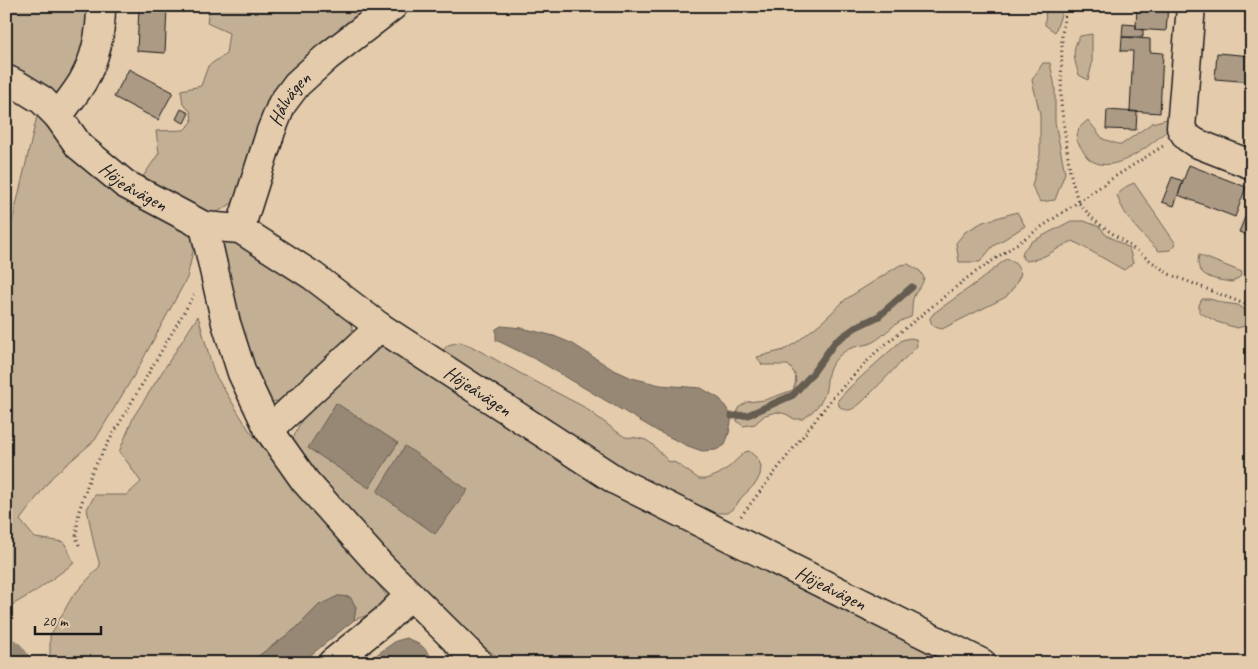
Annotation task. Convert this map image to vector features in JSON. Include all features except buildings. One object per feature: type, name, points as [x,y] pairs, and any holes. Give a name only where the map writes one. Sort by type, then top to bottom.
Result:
[{"type":"street","points":[[58,116],[83,81],[94,56],[99,39],[101,6]]},
{"type":"street","name":"Hålvägen","points":[[240,229],[282,104],[297,84],[327,57],[393,6]]},
{"type":"street","points":[[1191,6],[1181,128],[1187,137],[1196,143],[1252,165]]},
{"type":"street","name":"Höjeåvägen","points":[[6,79],[42,100],[58,116],[79,146],[125,184],[204,226],[240,229],[312,276],[380,327],[617,481],[982,663]]},
{"type":"street","points":[[204,226],[226,322],[242,373],[269,430],[305,481],[380,566],[479,663]]},
{"type":"street","points":[[269,430],[380,327]]},
{"type":"street","points":[[332,663],[385,620],[410,595]]},
{"type":"path","points":[[1066,6],[1062,34],[1061,104],[1070,172],[1078,202],[1096,221],[1169,274],[1252,307]]},
{"type":"path","points":[[726,536],[834,396],[876,352],[967,278],[1167,144],[1181,128]]},
{"type":"path","points":[[79,545],[76,536],[79,511],[92,471],[194,294]]},
{"type":"shaded area","points":[[6,6],[93,6],[94,36],[60,93],[48,94],[6,74]]},
{"type":"shaded area","points":[[209,6],[366,6],[345,31],[317,51],[241,198],[214,214],[174,201],[141,186],[144,175],[159,153],[156,131],[184,130],[192,122],[191,112],[183,104],[181,90],[201,86],[208,66],[226,54],[229,33],[207,23]]},
{"type":"shaded area","points":[[1046,6],[1061,6],[1061,15],[1055,32],[1045,25]]},
{"type":"shaded area","points":[[1092,34],[1092,64],[1088,80],[1079,75],[1074,50],[1080,36]]},
{"type":"shaded area","points":[[1043,63],[1050,63],[1055,87],[1055,122],[1065,173],[1055,200],[1040,202],[1032,186],[1040,155],[1040,114],[1032,80]]},
{"type":"shaded area","points":[[37,116],[85,164],[186,229],[195,242],[187,278],[136,372],[95,440],[52,477],[20,520],[35,538],[64,542],[74,563],[36,591],[6,608],[6,248]]},
{"type":"shaded area","points":[[1167,119],[1170,128],[1153,143],[1119,162],[1096,163],[1087,157],[1076,140],[1079,128],[1088,120],[1103,139],[1121,145],[1152,123]]},
{"type":"shaded area","points":[[1134,183],[1176,244],[1170,250],[1159,251],[1140,232],[1124,211],[1117,195],[1127,186]]},
{"type":"shaded area","points":[[1017,212],[1025,226],[992,247],[980,262],[959,262],[956,243],[965,232],[983,222]]},
{"type":"shaded area","points":[[1071,221],[1084,221],[1100,227],[1105,234],[1129,248],[1133,263],[1124,270],[1073,241],[1045,256],[1033,260],[1026,261],[1022,258],[1023,251],[1031,242]]},
{"type":"shaded area","points":[[225,235],[349,314],[353,332],[345,347],[289,400],[268,402],[255,378],[238,326],[220,246]]},
{"type":"shaded area","points":[[1199,255],[1242,272],[1240,277],[1232,282],[1207,276],[1199,268]]},
{"type":"shaded area","points":[[1006,259],[1016,264],[1021,274],[1006,297],[942,329],[935,327],[931,323],[930,318],[934,313]]},
{"type":"shaded area","points":[[908,264],[920,271],[924,278],[913,299],[911,317],[899,322],[873,342],[853,347],[840,355],[829,370],[823,398],[811,413],[803,419],[794,419],[786,414],[777,412],[765,415],[755,424],[743,426],[737,421],[738,408],[747,402],[765,400],[793,390],[795,386],[795,376],[788,365],[762,365],[757,357],[784,350],[797,342],[846,299],[900,265]]},
{"type":"shaded area","points":[[1202,299],[1238,305],[1250,313],[1249,325],[1237,328],[1217,322],[1199,312],[1199,305]]},
{"type":"shaded area","points":[[198,316],[214,373],[249,430],[323,523],[387,596],[370,614],[354,620],[356,607],[350,597],[338,596],[319,606],[295,629],[249,663],[50,663],[50,636],[72,597],[100,566],[87,509],[95,495],[127,495],[141,482],[119,452],[134,416]]},
{"type":"shaded area","points":[[501,326],[522,328],[554,336],[573,344],[612,369],[632,378],[660,385],[701,388],[720,399],[732,416],[725,445],[716,450],[702,451],[659,432],[537,360],[496,340],[496,329]]},
{"type":"shaded area","points":[[916,339],[917,346],[861,403],[850,410],[839,406],[838,400],[850,387],[902,340]]},
{"type":"shaded area","points":[[460,342],[471,346],[584,407],[625,437],[646,440],[668,461],[676,463],[699,479],[707,479],[719,474],[745,452],[749,451],[758,459],[761,466],[760,475],[756,483],[735,507],[727,513],[705,511],[602,458],[456,366],[443,350],[448,345]]},
{"type":"shaded area","points":[[378,346],[390,346],[674,525],[749,560],[956,663],[506,663],[484,647],[409,581],[307,466],[291,443],[300,423],[328,384]]},
{"type":"shaded area","points":[[336,403],[398,443],[369,488],[308,448]]},
{"type":"shaded area","points":[[405,446],[468,490],[435,534],[377,492]]},
{"type":"shaded area","points":[[338,596],[350,597],[356,607],[354,620],[301,663],[249,663],[295,629],[319,605]]},
{"type":"shaded area","points":[[407,638],[422,646],[437,663],[365,663],[396,641]]},
{"type":"waterway","points":[[732,416],[748,415],[793,395],[812,374],[835,342],[856,327],[879,316],[912,287]]},
{"type":"waterway","points":[[6,658],[10,663]]}]
